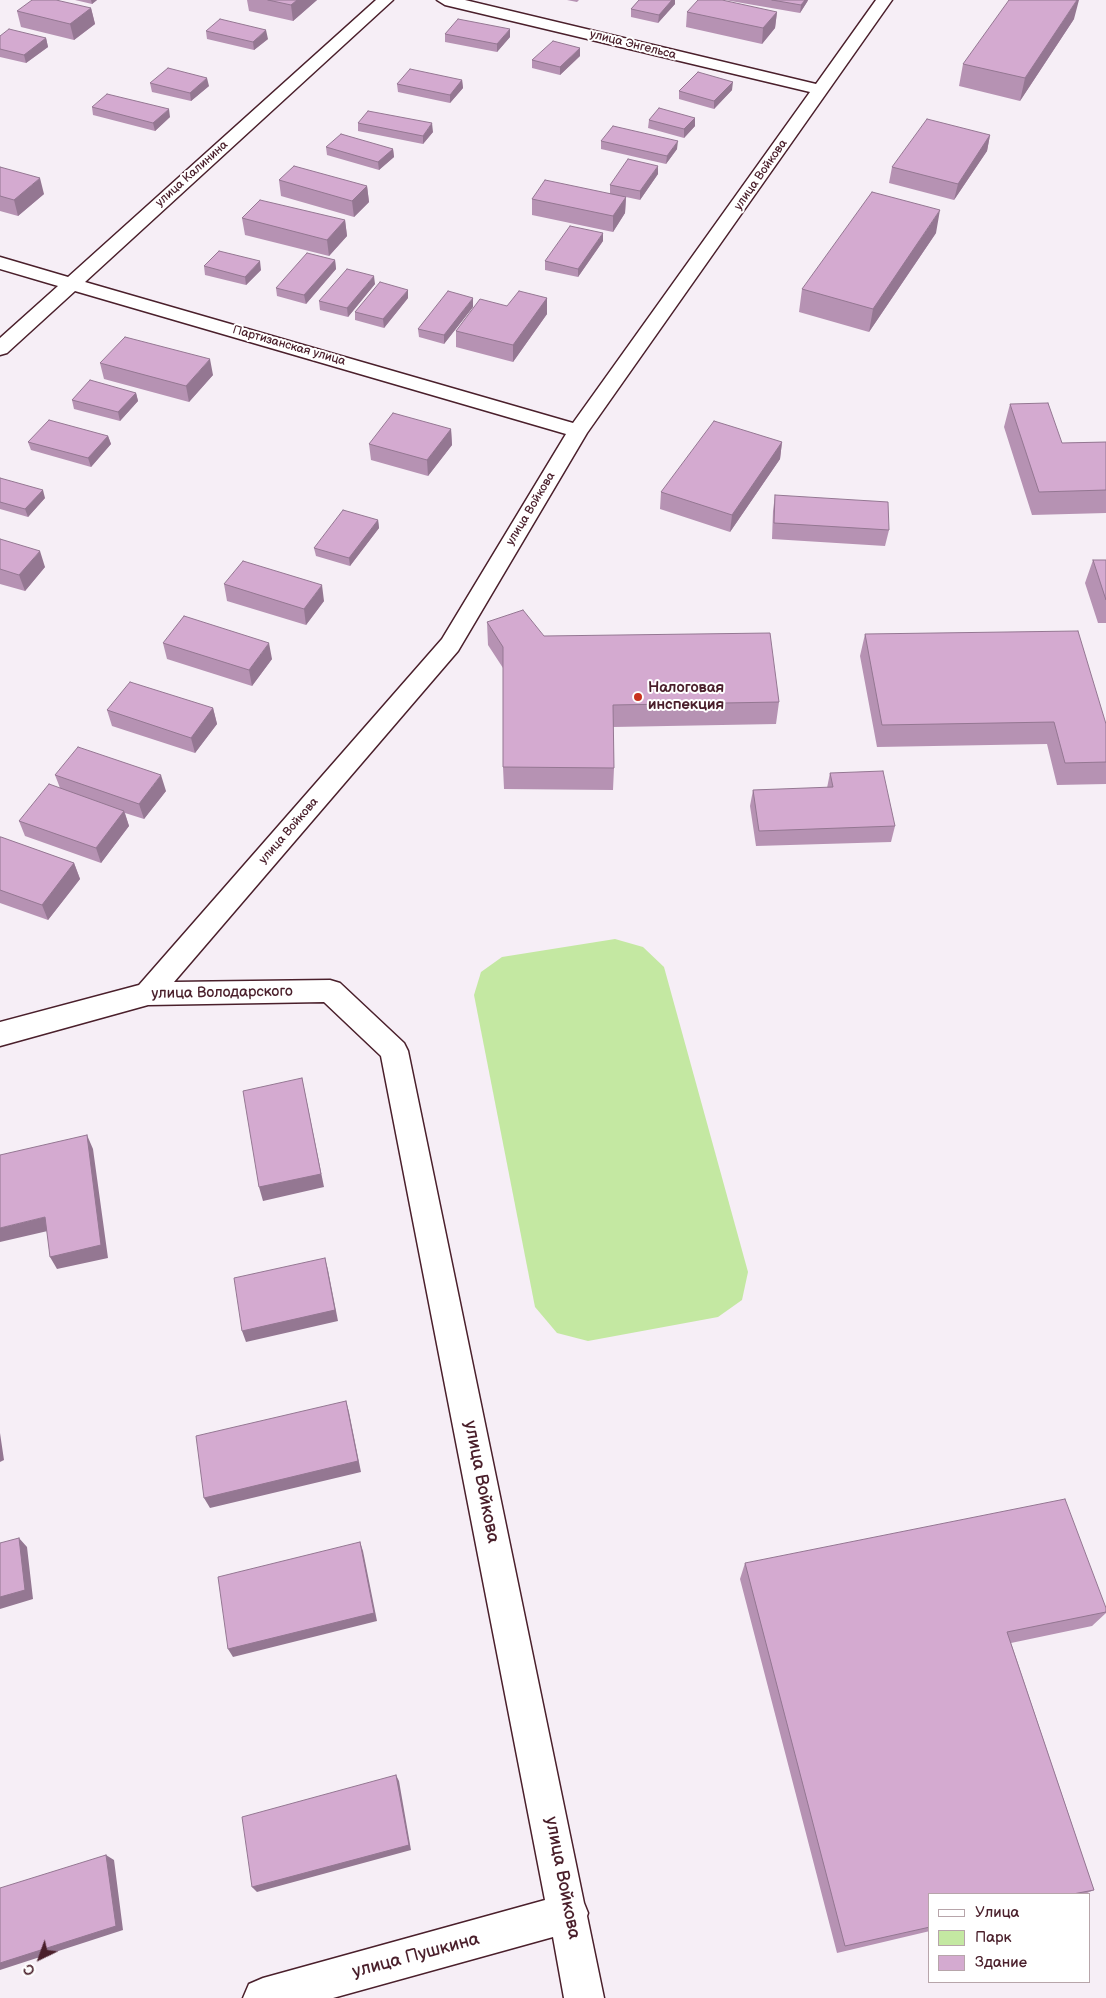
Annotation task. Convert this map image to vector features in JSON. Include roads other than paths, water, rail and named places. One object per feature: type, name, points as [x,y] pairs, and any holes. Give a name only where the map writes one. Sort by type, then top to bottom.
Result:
[{"type":"street","name":"улица Калинина","points":[[0,349],[385,0]]},
{"type":"street","name":"улица Энгельса","points":[[445,0],[821,90]]},
{"type":"street","name":"улица Войкова","points":[[148,994],[450,645],[578,431],[884,0]]},
{"type":"street","name":"Партизанская улица","points":[[0,263],[578,431]]},
{"type":"street","name":"улица Войкова","points":[[330,991],[394,1051],[569,1913],[584,1998]]},
{"type":"street","name":"улица Володарского","points":[[0,1034],[148,994],[330,991]]},
{"type":"street","name":"улица Пушкина","points":[[263,1998],[569,1913]]},
{"type":"place","name":"Налоговая инспекция","points":[[638,697]]}]
